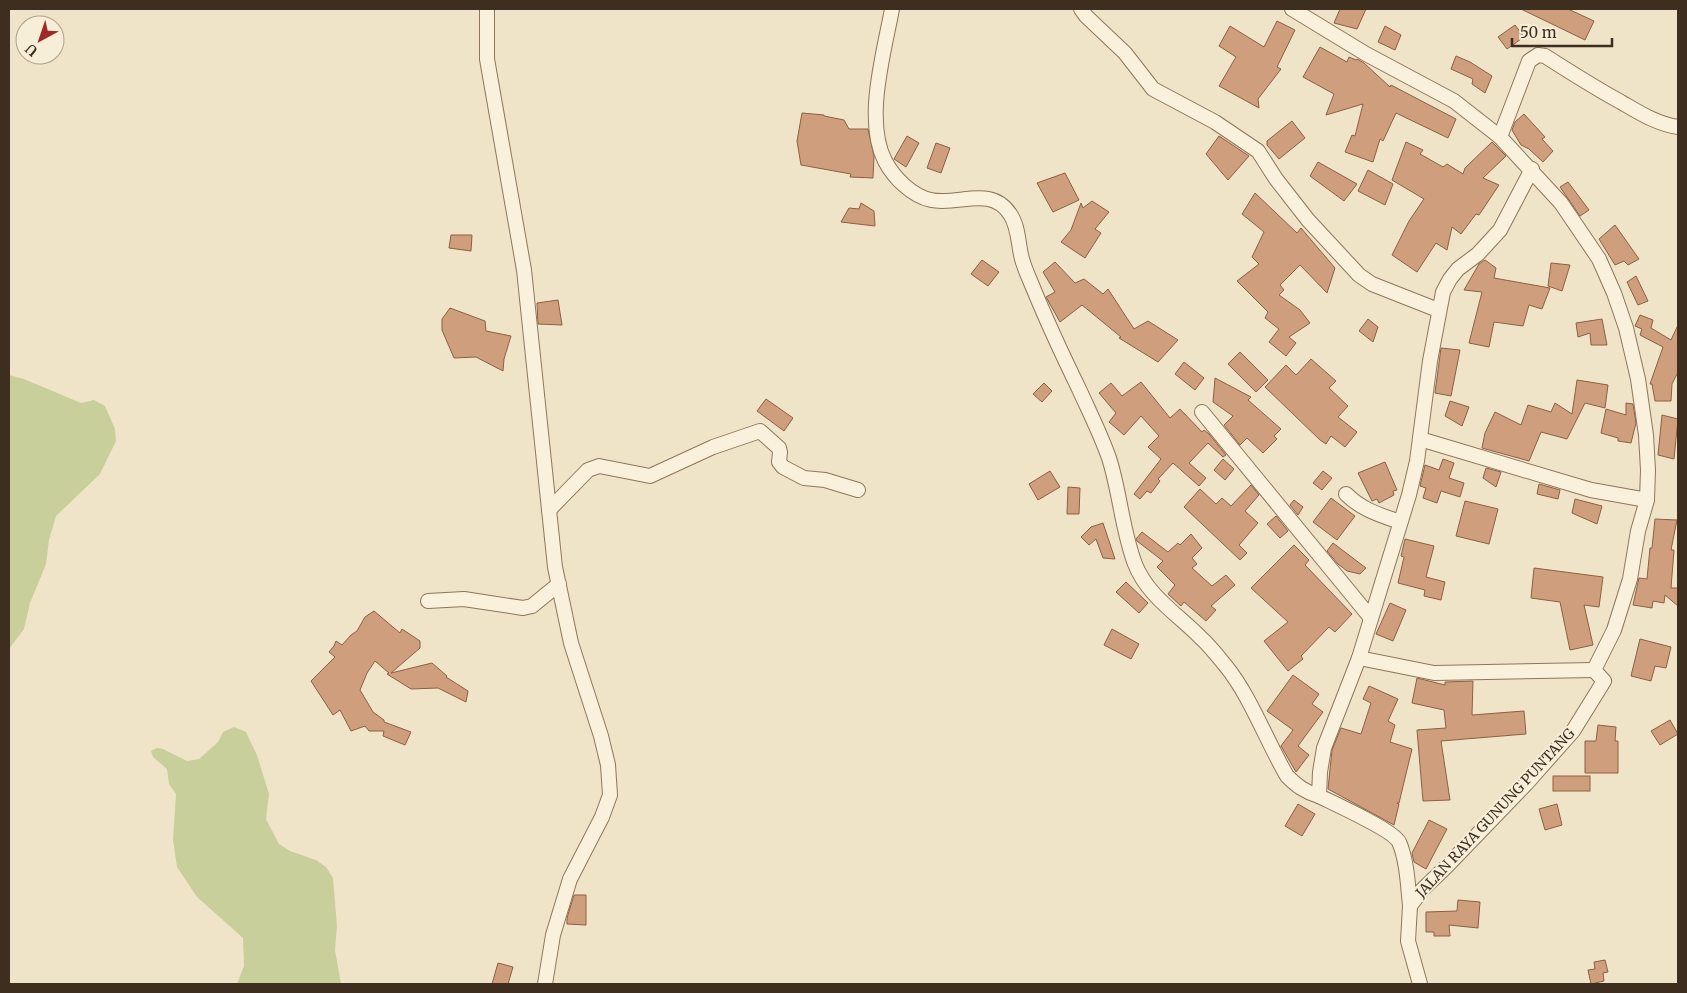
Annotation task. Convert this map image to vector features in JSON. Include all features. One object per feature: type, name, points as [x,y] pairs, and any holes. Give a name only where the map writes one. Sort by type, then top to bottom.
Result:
[{"type":"street","points":[[487,9],[487,59],[524,270],[555,567],[571,643],[601,736],[608,765],[610,795],[602,817],[570,879],[553,935],[545,984]]},
{"type":"street","points":[[892,9],[875,112],[877,138],[884,160],[900,181],[917,195],[932,200],[989,198],[998,202],[1012,216],[1022,260],[1054,338],[1091,414],[1109,458],[1135,564],[1150,591],[1200,637],[1227,667],[1248,702],[1287,776],[1295,785],[1307,793],[1319,796],[1376,825],[1398,839],[1403,855],[1410,906]]},
{"type":"street","points":[[1081,9],[1125,53],[1153,89],[1215,122],[1258,151],[1276,179],[1308,220],[1359,276],[1372,284],[1438,310]]},
{"type":"street","points":[[1292,9],[1366,54],[1454,101],[1500,136],[1561,203],[1599,259],[1614,293],[1626,328],[1638,379],[1646,435],[1647,500],[1638,531],[1630,579],[1614,630],[1594,670],[1434,673],[1359,658]]},
{"type":"street","points":[[1500,136],[1529,61],[1538,55],[1545,56],[1654,121],[1667,126],[1678,127]]},
{"type":"street","points":[[1319,796],[1324,748],[1359,658],[1417,461],[1438,310],[1443,292],[1458,269],[1478,254],[1500,230],[1532,169]]},
{"type":"street","points":[[1202,412],[1371,618]]},
{"type":"street","points":[[549,510],[594,466],[604,466],[650,476],[712,447],[760,430],[779,448],[779,462],[783,467],[808,479],[825,480],[858,490]]},
{"type":"street","points":[[1420,439],[1592,490],[1647,500]]},
{"type":"street","points":[[1346,494],[1356,504],[1366,510],[1400,522]]},
{"type":"street","points":[[428,602],[464,599],[523,608],[532,606],[559,584]]},
{"type":"street","name":"JALAN RAYA GUNUNG PUNTANG","points":[[1420,984],[1408,941],[1410,906],[1422,890],[1526,784],[1573,730],[1604,682],[1594,670]]},
{"type":"green space","points":[[9,375],[24,379],[81,403],[94,400],[105,406],[115,429],[116,441],[100,474],[56,516],[49,540],[46,564],[30,603],[24,629],[9,649]]},
{"type":"green space","points":[[234,727],[246,732],[257,755],[269,794],[266,819],[279,844],[290,851],[316,860],[326,867],[333,878],[337,926],[335,950],[341,984],[237,984],[244,966],[243,938],[197,897],[177,867],[173,840],[176,794],[169,784],[167,769],[153,757],[151,751],[157,748],[163,749],[187,761],[199,759],[218,742],[223,732]]},
{"type":"building","points":[[1340,9],[1366,9],[1357,29],[1334,23]]},
{"type":"building","points":[[1521,9],[1568,9],[1594,21],[1585,40]]},
{"type":"building","points":[[1277,21],[1295,30],[1277,67],[1281,69],[1258,99],[1259,108],[1219,86],[1236,57],[1219,46],[1230,26],[1264,47]]},
{"type":"building","points":[[1515,25],[1524,37],[1507,49],[1498,37]]},
{"type":"building","points":[[1385,26],[1401,35],[1395,50],[1378,42]]},
{"type":"building","points":[[1320,47],[1347,62],[1349,57],[1357,59],[1390,87],[1391,85],[1456,119],[1448,138],[1396,113],[1383,141],[1380,139],[1373,162],[1345,152],[1352,135],[1355,136],[1363,104],[1326,115],[1334,94],[1303,77]]},
{"type":"building","points":[[1456,56],[1470,62],[1492,76],[1485,93],[1472,84],[1473,79],[1451,69]]},
{"type":"building","points":[[802,113],[824,115],[844,120],[849,129],[868,129],[874,156],[873,178],[850,177],[851,174],[801,165],[797,141]]},
{"type":"building","points":[[1524,114],[1545,137],[1542,139],[1553,151],[1543,162],[1529,149],[1521,145],[1512,130],[1515,122]]},
{"type":"building","points":[[1292,121],[1305,138],[1279,159],[1267,145],[1267,141]]},
{"type":"building","points":[[907,136],[919,143],[906,167],[894,159]]},
{"type":"building","points":[[1219,136],[1249,156],[1228,180],[1206,154]]},
{"type":"building","points":[[1406,142],[1423,150],[1420,154],[1443,167],[1447,164],[1463,174],[1465,168],[1492,142],[1506,156],[1483,178],[1499,185],[1479,215],[1476,214],[1461,234],[1452,227],[1447,250],[1436,243],[1417,272],[1392,255],[1409,221],[1424,199],[1392,180]]},
{"type":"building","points":[[936,143],[950,148],[941,173],[927,168]]},
{"type":"building","points":[[1318,162],[1357,184],[1344,201],[1310,176]]},
{"type":"building","points":[[1368,170],[1393,184],[1385,205],[1358,191]]},
{"type":"building","points":[[1065,173],[1079,200],[1053,212],[1037,183]]},
{"type":"building","points":[[1568,182],[1589,210],[1580,216],[1560,187]]},
{"type":"building","points":[[1255,193],[1297,233],[1301,228],[1335,268],[1327,293],[1300,265],[1280,285],[1284,290],[1279,295],[1300,310],[1310,323],[1289,337],[1296,343],[1286,356],[1269,342],[1279,329],[1265,318],[1268,312],[1237,281],[1259,264],[1252,257],[1264,232],[1242,214]]},
{"type":"building","points":[[1092,201],[1109,212],[1095,229],[1101,233],[1085,258],[1061,242],[1071,230],[1081,203],[1083,208]]},
{"type":"building","points":[[861,203],[874,211],[875,226],[841,222],[849,208],[859,209]]},
{"type":"building","points":[[1615,225],[1639,259],[1628,265],[1624,261],[1615,265],[1599,239]]},
{"type":"building","points":[[451,235],[472,235],[471,251],[449,248]]},
{"type":"building","points":[[982,260],[999,272],[988,286],[971,274]]},
{"type":"building","points":[[1485,260],[1496,268],[1494,278],[1550,288],[1542,309],[1529,305],[1523,326],[1494,322],[1489,347],[1469,343],[1482,292],[1464,290],[1479,264]]},
{"type":"building","points":[[1055,262],[1075,283],[1084,279],[1103,294],[1108,289],[1134,329],[1148,321],[1178,340],[1158,362],[1119,338],[1121,337],[1082,305],[1060,322],[1046,297],[1055,292],[1043,272]]},
{"type":"building","points":[[1551,263],[1570,265],[1562,291],[1548,286]]},
{"type":"building","points":[[1636,276],[1648,301],[1638,305],[1627,282]]},
{"type":"building","points":[[558,300],[562,325],[538,324],[537,303]]},
{"type":"building","points":[[450,308],[485,321],[486,331],[511,336],[504,359],[503,371],[476,357],[454,358],[442,330],[442,319]]},
{"type":"building","points":[[1640,315],[1653,320],[1651,328],[1671,340],[1678,325],[1678,372],[1672,384],[1671,401],[1655,401],[1652,384],[1650,384],[1663,347],[1640,335],[1642,329],[1635,326]]},
{"type":"building","points":[[1368,319],[1378,327],[1373,342],[1359,331]]},
{"type":"building","points":[[1602,319],[1607,345],[1591,345],[1590,333],[1578,337],[1576,323]]},
{"type":"building","points":[[1441,348],[1460,350],[1451,396],[1435,393]]},
{"type":"building","points":[[1240,352],[1268,380],[1256,392],[1228,364]]},
{"type":"building","points":[[1311,359],[1336,381],[1329,388],[1348,406],[1338,417],[1357,432],[1345,447],[1331,436],[1326,444],[1320,440],[1265,387],[1286,365],[1296,375]]},
{"type":"building","points":[[1184,362],[1204,378],[1195,390],[1175,374]]},
{"type":"building","points":[[1215,378],[1251,397],[1248,400],[1281,429],[1274,436],[1277,439],[1263,453],[1247,438],[1240,445],[1224,425],[1233,416],[1213,402]]},
{"type":"building","points":[[1577,380],[1608,385],[1605,408],[1585,403],[1567,439],[1541,432],[1529,461],[1482,448],[1485,433],[1495,412],[1521,425],[1528,405],[1551,412],[1555,403],[1572,414]]},
{"type":"building","points":[[1141,382],[1170,418],[1180,409],[1202,432],[1204,430],[1209,434],[1226,455],[1223,457],[1208,443],[1189,463],[1206,478],[1199,486],[1173,463],[1158,479],[1160,481],[1151,493],[1147,491],[1140,499],[1134,494],[1161,459],[1148,447],[1159,436],[1141,416],[1124,435],[1109,422],[1116,413],[1099,393],[1111,383],[1122,396]]},
{"type":"building","points":[[1044,383],[1052,391],[1042,402],[1033,394]]},
{"type":"building","points":[[766,399],[793,418],[784,431],[757,411]]},
{"type":"building","points":[[1450,401],[1469,407],[1462,426],[1445,416]]},
{"type":"building","points":[[1626,403],[1633,404],[1636,423],[1631,443],[1618,441],[1618,438],[1601,433],[1606,409],[1626,415]]},
{"type":"building","points":[[1662,415],[1678,419],[1674,459],[1658,455]]},
{"type":"building","points":[[1223,459],[1234,469],[1225,480],[1214,470]]},
{"type":"building","points":[[1443,459],[1454,463],[1449,478],[1464,483],[1460,497],[1441,491],[1437,503],[1423,498],[1426,488],[1420,486],[1425,465],[1439,470]]},
{"type":"building","points":[[1385,462],[1397,490],[1393,491],[1394,495],[1379,503],[1377,499],[1372,501],[1358,473]]},
{"type":"building","points":[[1486,468],[1501,472],[1496,487],[1483,478]]},
{"type":"building","points":[[1050,471],[1060,487],[1038,500],[1029,484]]},
{"type":"building","points":[[1323,471],[1332,478],[1322,490],[1313,483]]},
{"type":"building","points":[[1539,484],[1560,490],[1558,499],[1537,494]]},
{"type":"building","points":[[1251,485],[1259,495],[1245,511],[1258,523],[1239,545],[1247,553],[1240,560],[1184,507],[1200,489],[1216,504],[1222,498],[1231,506]]},
{"type":"building","points":[[1068,487],[1080,488],[1079,514],[1067,514]]},
{"type":"building","points":[[1331,498],[1355,516],[1337,540],[1313,522]]},
{"type":"building","points":[[1575,499],[1602,506],[1597,524],[1572,513]]},
{"type":"building","points":[[1294,500],[1303,507],[1298,515],[1290,505]]},
{"type":"building","points":[[1465,501],[1498,509],[1489,544],[1456,536]]},
{"type":"building","points":[[1276,516],[1288,531],[1280,538],[1267,524]]},
{"type":"building","points":[[1655,519],[1677,520],[1671,550],[1674,550],[1671,588],[1678,588],[1678,606],[1665,595],[1664,603],[1653,601],[1652,608],[1633,605],[1639,578],[1647,579]]},
{"type":"building","points":[[1103,523],[1115,559],[1103,558],[1096,539],[1089,545],[1081,537],[1091,527]]},
{"type":"building","points":[[1142,532],[1168,552],[1178,543],[1180,545],[1191,534],[1202,548],[1192,558],[1197,564],[1192,568],[1212,586],[1226,575],[1235,585],[1211,606],[1216,610],[1206,621],[1184,602],[1181,606],[1168,594],[1175,585],[1157,567],[1163,561],[1137,541],[1136,539]]},
{"type":"building","points":[[1405,539],[1434,546],[1426,577],[1445,582],[1441,600],[1424,596],[1425,590],[1398,583],[1404,557],[1401,556]]},
{"type":"building","points":[[1333,543],[1366,568],[1360,574],[1347,571],[1327,551]]},
{"type":"building","points":[[1294,545],[1309,560],[1305,565],[1352,614],[1335,632],[1329,627],[1301,656],[1303,659],[1288,671],[1264,641],[1288,622],[1251,588]]},
{"type":"building","points":[[1534,568],[1603,577],[1599,607],[1584,605],[1593,645],[1570,650],[1560,602],[1531,598]]},
{"type":"building","points":[[1126,582],[1148,603],[1139,613],[1116,592]]},
{"type":"building","points":[[1390,603],[1406,610],[1393,641],[1376,634]]},
{"type":"building","points":[[374,611],[400,633],[402,629],[420,641],[420,648],[391,673],[432,663],[446,677],[468,691],[466,702],[438,688],[411,689],[387,674],[389,673],[375,661],[367,673],[360,690],[373,712],[384,722],[411,732],[405,745],[383,736],[384,731],[369,731],[365,726],[351,731],[340,710],[333,715],[311,681],[335,657],[329,652],[336,641],[342,645],[357,631],[365,617]]},
{"type":"building","points":[[1112,629],[1139,644],[1131,659],[1104,645]]},
{"type":"building","points":[[1640,639],[1671,647],[1666,668],[1655,666],[1651,681],[1631,676]]},
{"type":"building","points":[[1293,675],[1319,694],[1312,704],[1323,712],[1298,746],[1309,755],[1296,772],[1281,746],[1293,730],[1267,711]]},
{"type":"building","points":[[1417,678],[1445,685],[1445,682],[1473,681],[1472,715],[1524,711],[1526,734],[1441,741],[1450,800],[1423,801],[1417,730],[1446,728],[1444,710],[1412,703]]},
{"type":"building","points":[[1369,686],[1398,699],[1388,721],[1395,725],[1390,742],[1412,749],[1399,803],[1397,803],[1399,804],[1394,825],[1328,789],[1332,750],[1341,728],[1361,734],[1371,703],[1363,699]]},
{"type":"building","points":[[1670,720],[1678,734],[1660,745],[1651,731]]},
{"type":"building","points":[[1598,725],[1616,727],[1615,741],[1618,741],[1618,773],[1585,773],[1585,741],[1596,741]]},
{"type":"building","points":[[1553,776],[1590,776],[1590,791],[1553,791]]},
{"type":"building","points":[[1298,804],[1315,814],[1302,836],[1285,826]]},
{"type":"building","points":[[1557,804],[1562,825],[1545,830],[1539,809]]},
{"type":"building","points":[[1429,820],[1447,829],[1426,869],[1414,862],[1412,853]]},
{"type":"building","points":[[574,895],[586,895],[586,925],[567,924]]},
{"type":"building","points":[[1458,900],[1480,902],[1478,928],[1449,925],[1450,936],[1434,936],[1434,932],[1426,932],[1426,912],[1457,911]]},
{"type":"building","points":[[1605,960],[1608,972],[1603,973],[1604,981],[1591,984],[1588,970],[1595,969],[1594,962]]},
{"type":"building","points":[[498,963],[513,967],[508,984],[492,984]]}]
